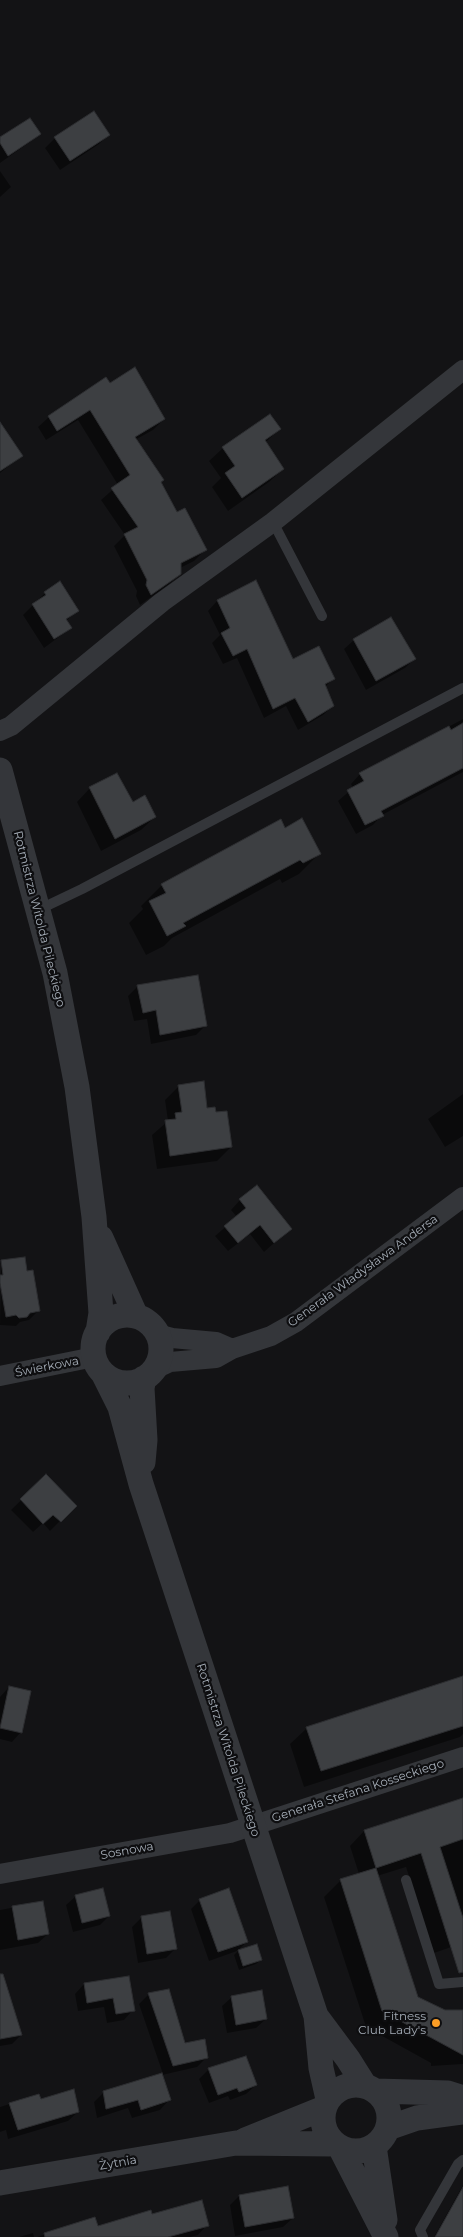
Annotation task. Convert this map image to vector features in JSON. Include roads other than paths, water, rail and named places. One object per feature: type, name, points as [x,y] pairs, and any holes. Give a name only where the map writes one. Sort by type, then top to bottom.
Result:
[{"type":"street","points":[[0,732],[11,726],[162,602],[273,522],[463,370]]},
{"type":"street","name":"Rotmistrza Witolda Pileckiego","points":[[0,770],[55,972],[77,1087],[94,1217],[101,1313],[98,1332]]},
{"type":"street","name":"Generała Władysława Andersa","points":[[149,1374],[170,1362],[216,1358],[232,1349],[270,1336],[296,1322],[463,1196]]},
{"type":"street","name":"Rotmistrza Witolda Pileckiego","points":[[94,1217],[107,1254],[136,1316]]},
{"type":"street","points":[[136,1316],[146,1321],[157,1334],[161,1350],[149,1374],[134,1382],[123,1383],[112,1380],[98,1365],[94,1342],[98,1332],[105,1323],[114,1317],[136,1316]]},
{"type":"street","points":[[157,1334],[172,1338],[216,1342],[232,1349]]},
{"type":"street","name":"Rotmistrza Witolda Pileckiego","points":[[98,1365],[120,1407],[141,1484],[316,2016],[326,2104]]},
{"type":"street","name":"Świerkowa","points":[[0,1376],[98,1365]]},
{"type":"street","name":"Rotmistrza Witolda Pileckiego","points":[[141,1484],[145,1440],[142,1388],[149,1374]]},
{"type":"street","name":"Generała Stefana Kosseckiego","points":[[253,1827],[277,1817],[463,1757]]},
{"type":"street","name":"Sosnowa","points":[[0,1874],[253,1827]]},
{"type":"street","name":"Rotmistrza Witolda Pileckiego","points":[[316,2016],[370,2089]]},
{"type":"street","points":[[388,2237],[338,2146],[323,2128],[326,2104],[338,2090],[351,2085],[370,2089],[448,2093],[463,2098]]},
{"type":"street","points":[[370,2089],[387,2108],[376,2172],[388,2237]]},
{"type":"street","name":"Żytnia","points":[[236,2144],[326,2104]]},
{"type":"street","points":[[338,2146],[352,2152],[364,2151],[381,2137],[417,2118],[463,2112]]},
{"type":"street","name":"Żytnia","points":[[0,2183],[236,2144],[338,2146]]},
{"type":"lane","points":[[273,522],[322,616]]},
{"type":"lane","points":[[38,910],[463,688]]},
{"type":"lane","points":[[406,1880],[439,1984],[463,1982]]},
{"type":"lane","points":[[423,2237],[420,2230],[458,2164],[463,2160]]},
{"type":"place","name":"Fitness Club Lady's","points":[[436,2023]]}]
